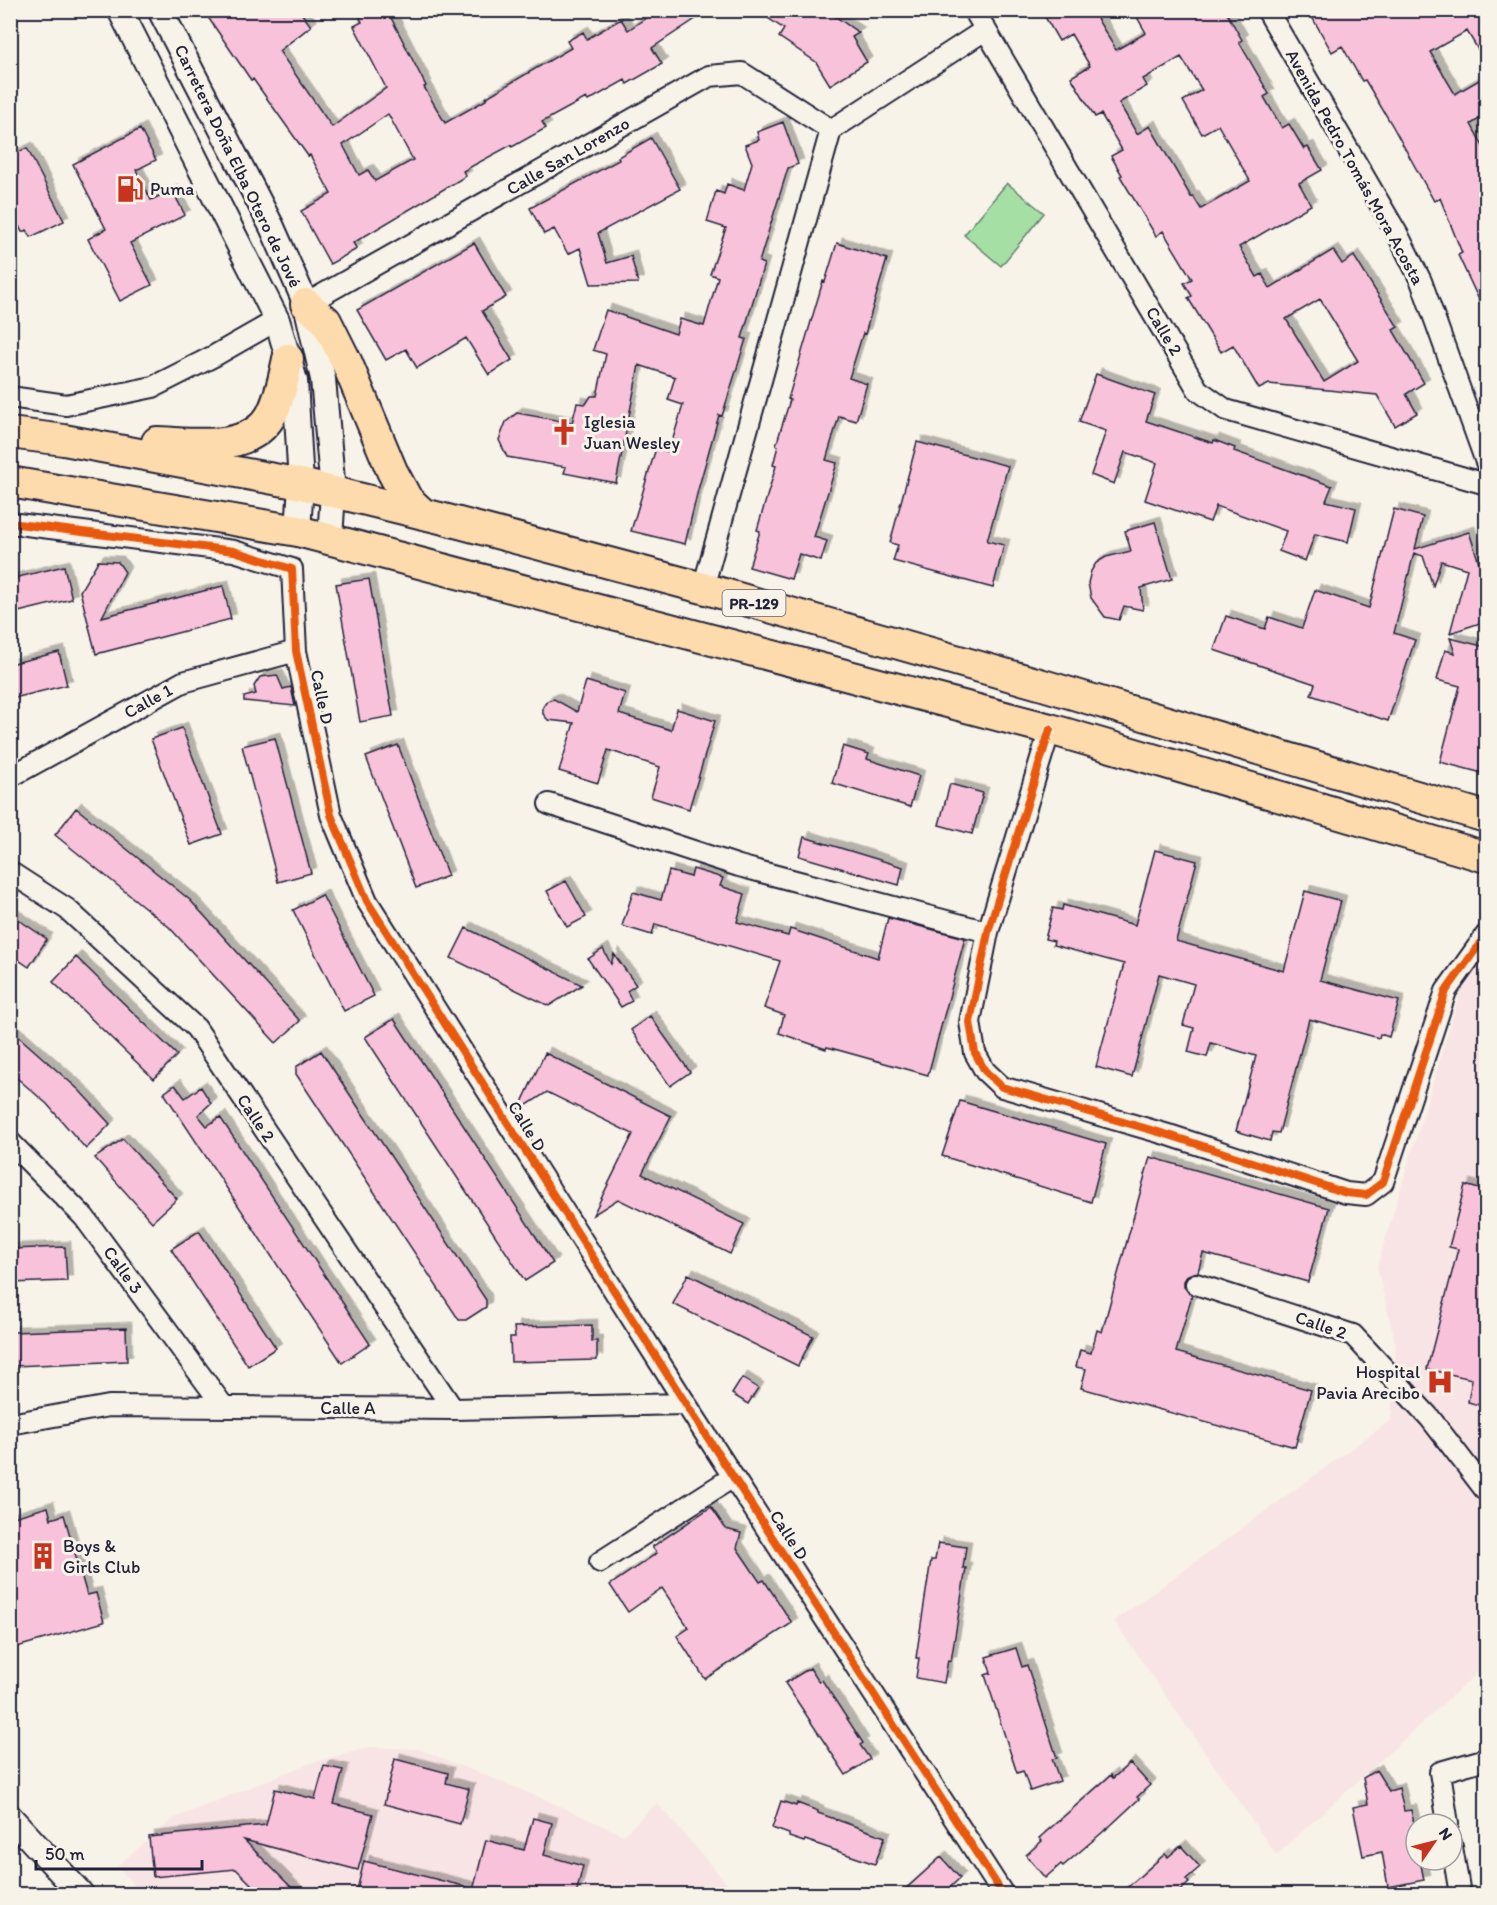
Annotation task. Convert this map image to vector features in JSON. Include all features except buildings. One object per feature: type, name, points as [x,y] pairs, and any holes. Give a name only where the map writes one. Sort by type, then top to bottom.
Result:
[{"type":"main road","points":[[306,304],[326,321],[347,363],[392,471],[407,499],[423,514]]},
{"type":"main road","points":[[64,440],[216,444],[239,440],[256,432],[270,416],[281,389],[288,359]]},
{"type":"main road","name":"PR-129","points":[[10,433],[64,440],[301,484],[423,514],[703,588],[1054,688],[1486,817]]},
{"type":"main road","name":"PR-129","points":[[10,482],[298,531],[330,539],[1050,729],[1486,857]]},
{"type":"street","name":"Carretera Doña Elba Otero de Jové","points":[[120,10],[277,320],[295,381],[301,484],[298,531]]},
{"type":"street","name":"Carretera Doña Elba Otero de Jové","points":[[160,10],[272,227],[306,304],[323,379],[333,492],[330,539]]},
{"type":"street","name":"Calle 2","points":[[974,10],[1198,390],[1226,410],[1486,484]]},
{"type":"street","name":"Avenida Pedro Tomás Mora Acosta","points":[[1267,10],[1398,235],[1421,281],[1486,462]]},
{"type":"street","points":[[703,588],[831,130],[985,30]]},
{"type":"street","name":"Calle San Lorenzo","points":[[306,304],[709,76],[742,73],[831,130]]},
{"type":"street","points":[[10,397],[66,405],[153,387],[277,320]]},
{"type":"street","name":"Calle D","points":[[10,524],[234,551],[292,569],[296,651],[332,815],[367,901],[686,1404],[1003,1894]]},
{"type":"street","name":"Calle 1","points":[[10,777],[183,682],[296,651]]},
{"type":"street","points":[[1050,729],[988,932],[969,1022],[975,1053],[985,1071],[1002,1087],[1172,1136],[1346,1193],[1366,1195],[1383,1182],[1446,991],[1486,935]]},
{"type":"street","points":[[549,804],[740,866],[988,932]]},
{"type":"street","name":"Calle 2","points":[[10,873],[67,909],[196,1028],[453,1408]]},
{"type":"street","name":"Calle 3","points":[[10,1142],[84,1217],[224,1407]]},
{"type":"street","name":"Calle 2","points":[[1196,1284],[1353,1335],[1430,1418],[1486,1491]]},
{"type":"street","name":"Calle A","points":[[10,1424],[109,1406],[453,1408],[686,1404]]},
{"type":"street","points":[[600,1562],[733,1477]]},
{"type":"street","points":[[1446,1812],[1440,1772],[1486,1759]]},
{"type":"street","points":[[10,1817],[77,1893]]},
{"type":"street","points":[[1456,1872],[1460,1894]]},
{"type":"shaded area","name":"Hospital Pavia Arecibo","points":[[1486,947],[1486,1665],[1276,1855],[1114,1621],[1391,1420],[1396,1345],[1377,1267],[1460,993]]},
{"type":"shaded area","points":[[372,1747],[419,1749],[539,1797],[623,1835],[657,1803],[736,1894],[142,1894],[117,1866],[175,1818],[307,1764]]},
{"type":"green space","points":[[1007,183],[1044,213],[1001,266],[964,235]]},
{"type":"cycle path","points":[[10,523],[234,551],[292,569],[296,651],[331,815],[367,901],[686,1404],[1003,1894]]},
{"type":"cycle path","points":[[1050,729],[988,932],[970,1022],[975,1053],[985,1071],[1002,1087],[1172,1136],[1346,1193],[1366,1195],[1383,1182],[1446,991],[1486,935]]},
{"type":"place","name":"Puma","points":[[130,189]]},
{"type":"place","name":"Iglesia Juan Wesley","points":[[564,432]]},
{"type":"place","name":"Hospital Pavia Arecibo","points":[[1440,1382]]},
{"type":"place","name":"Boys & Girls Club","points":[[43,1556]]}]
